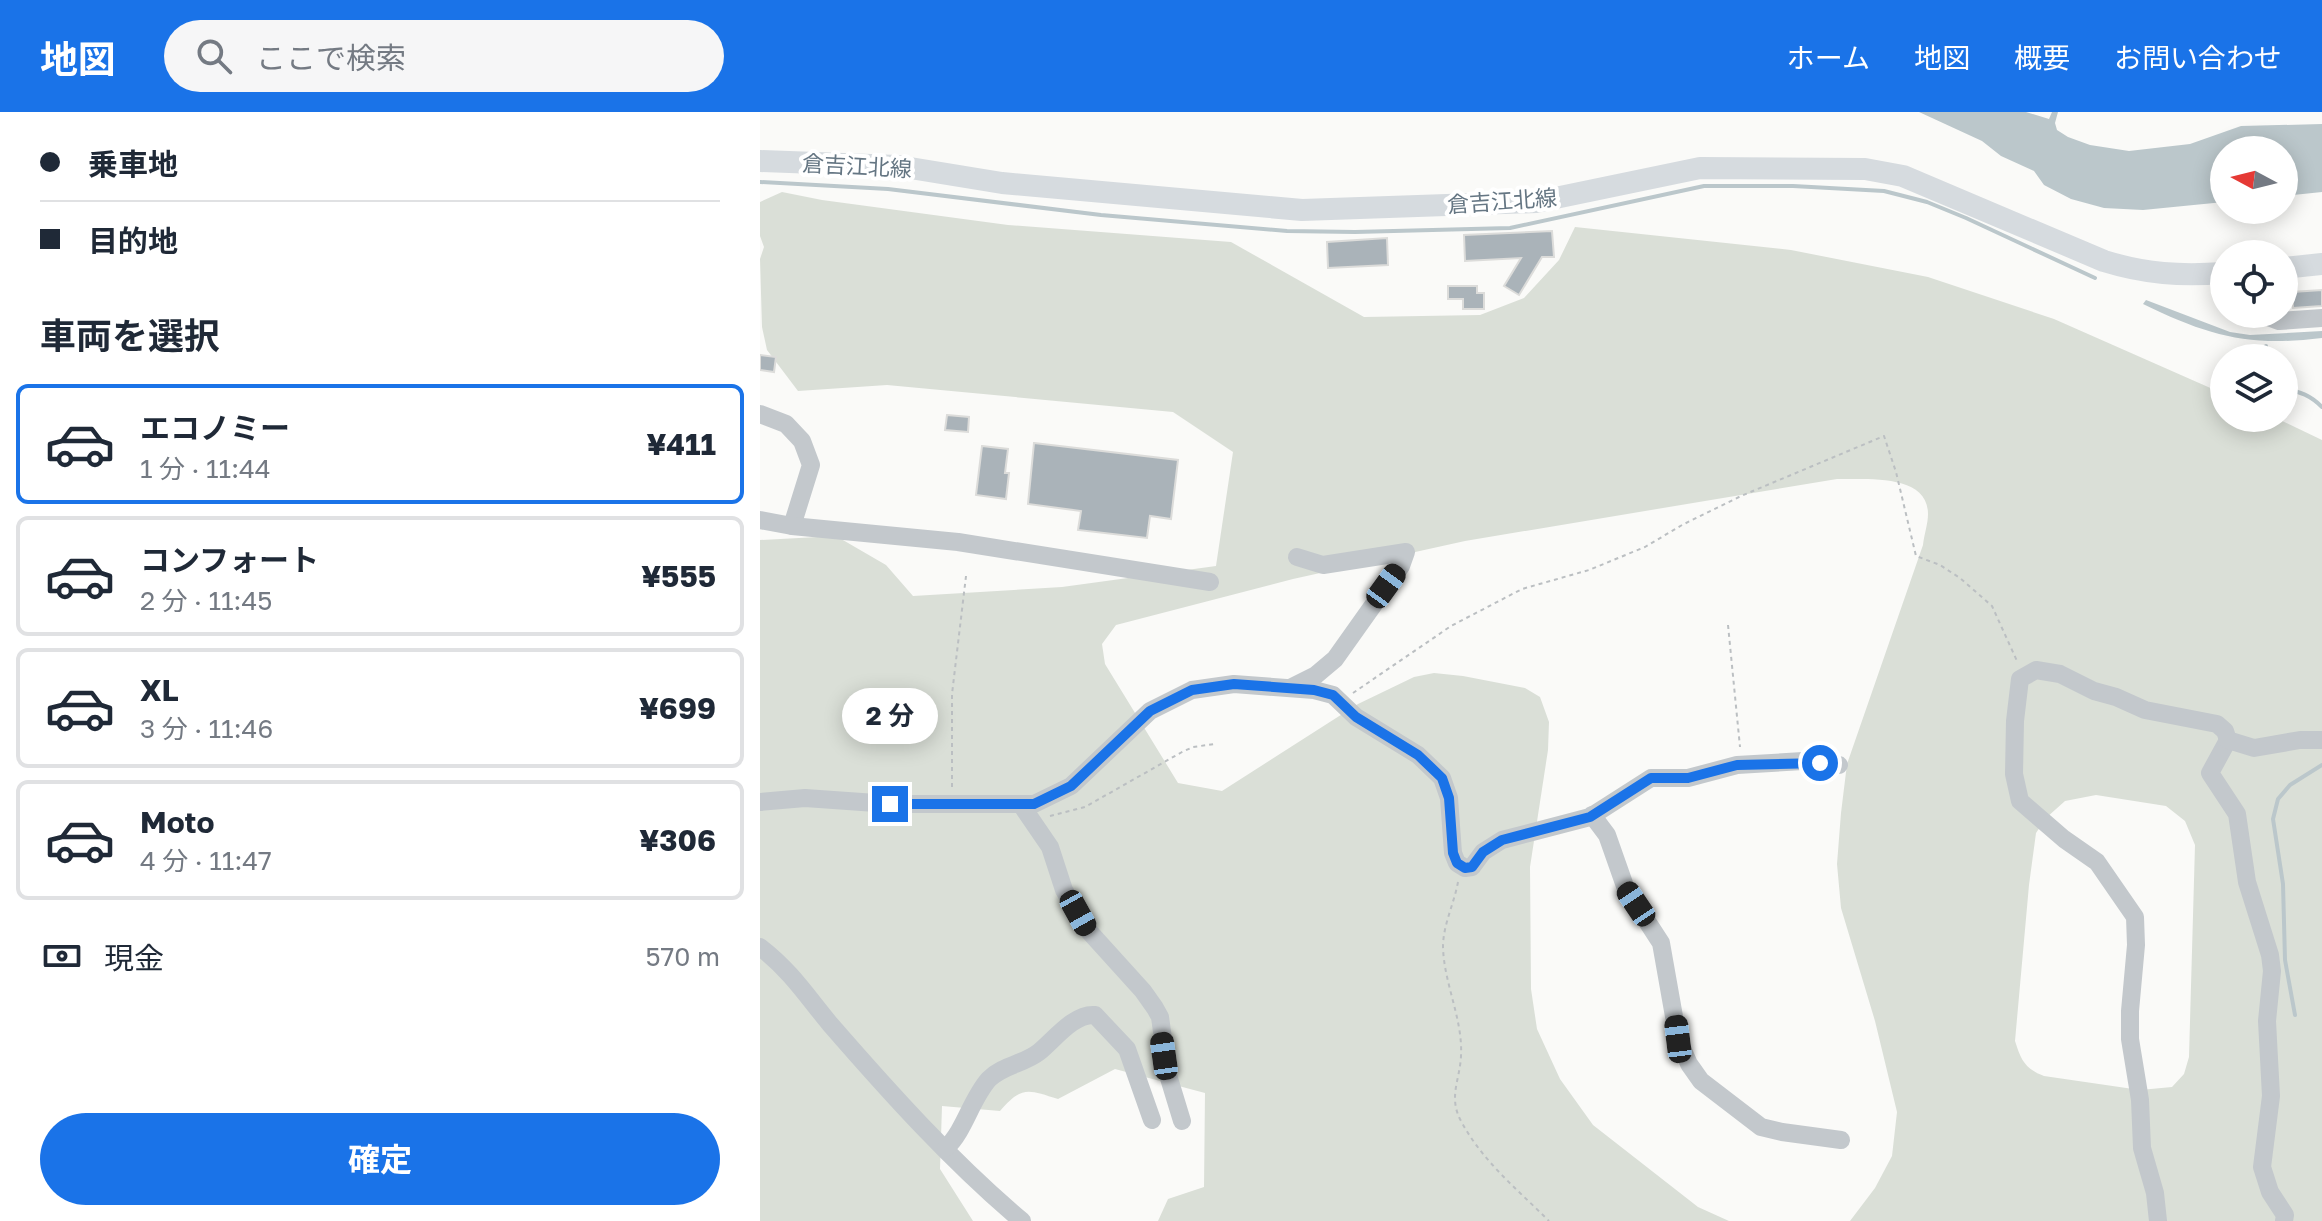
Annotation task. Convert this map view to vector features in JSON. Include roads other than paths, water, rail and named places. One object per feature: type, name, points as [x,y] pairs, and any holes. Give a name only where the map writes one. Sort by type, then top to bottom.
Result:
[{"type":"main road","name":"倉吉江北線","points":[[760,161],[898,166],[1002,183],[1302,210],[1536,202],[1700,168],[1865,169],[1903,176],[2104,261],[2179,276],[2210,274]]},
{"type":"main road","points":[[2298,267],[2322,264]]},
{"type":"street","points":[[2298,320],[2322,318]]},
{"type":"street","points":[[760,414],[786,424],[802,441],[811,465],[792,526]]},
{"type":"street","points":[[760,520],[792,526],[958,542],[1210,582]]},
{"type":"street","points":[[1290,688],[1316,675],[1335,659],[1401,566],[1406,552],[1323,565],[1297,557]]},
{"type":"street","points":[[2158,1221],[2155,1193],[2142,1148],[2140,1100],[2130,1039],[2135,917],[2097,862],[2064,839],[2020,801],[2014,774],[2020,679],[2036,670],[2060,674],[2145,710],[2217,724],[2225,731],[2228,740],[2210,773],[2237,814],[2247,882],[2270,955],[2272,971],[2267,1021],[2271,1096],[2262,1167],[2270,1192],[2285,1215],[2284,1221]]},
{"type":"street","points":[[760,802],[805,798],[1023,809],[1071,786],[1162,703],[1192,690],[1234,684],[1314,690],[1333,695],[1356,717],[1394,738],[1431,766],[1442,778],[1446,790],[1453,853],[1461,866],[1472,867],[1483,852],[1502,840],[1592,815],[1651,778],[1688,778],[1741,764],[1803,761],[1839,765]]},
{"type":"street","points":[[2228,740],[2254,748],[2300,740],[2322,740]]},
{"type":"street","points":[[1023,809],[1050,847],[1064,890],[1086,928],[1143,991],[1160,1017],[1168,1075],[1182,1121]]},
{"type":"street","points":[[1592,815],[1607,835],[1626,889],[1661,943],[1678,1039],[1701,1081],[1761,1127],[1841,1140]]},
{"type":"street","points":[[760,947],[797,981],[828,1022],[968,1175],[1022,1221]]},
{"type":"street","points":[[946,1148],[988,1080],[1001,1070],[1034,1056],[1077,1019],[1089,1014],[1095,1015],[1127,1049],[1152,1120]]},
{"type":"waterway","points":[[760,182],[888,189],[1101,215],[1287,231],[1355,232],[1510,228],[1704,186],[1793,186],[1884,191],[1927,202],[1966,218],[2095,278]]},
{"type":"waterway","points":[[2298,392],[2322,407]]},
{"type":"waterway","points":[[2295,1015],[2285,960],[2283,884],[2273,819],[2278,799],[2290,785],[2322,765]]}]
